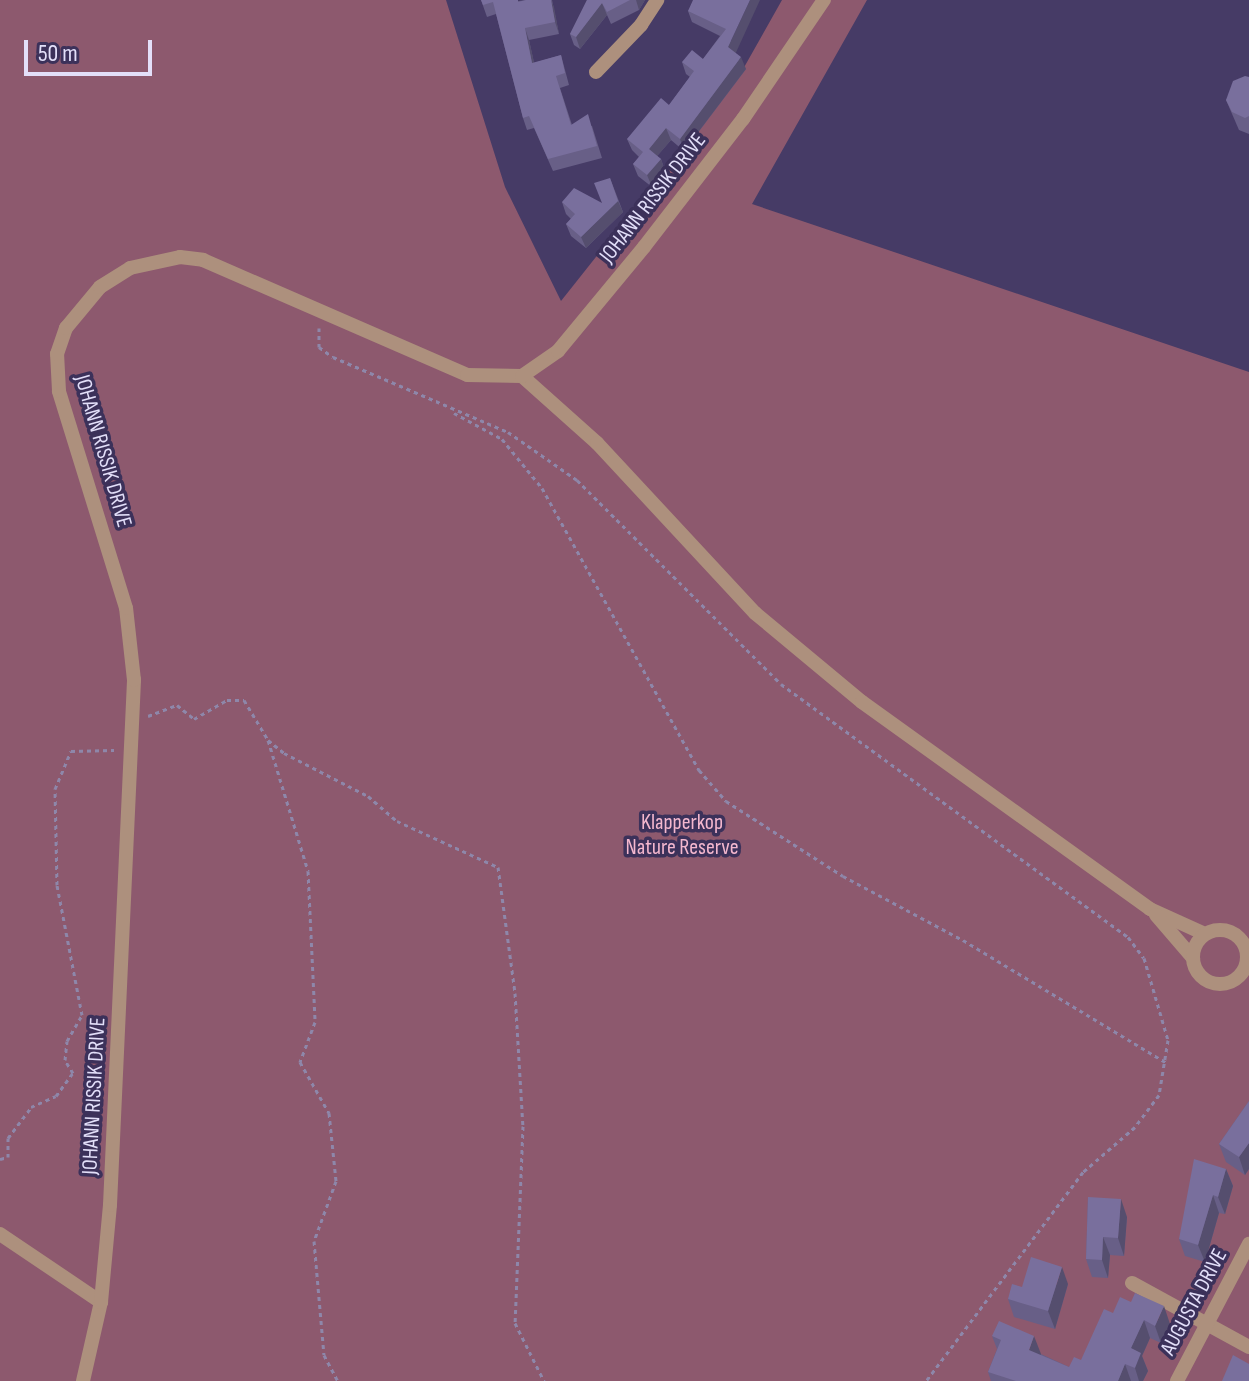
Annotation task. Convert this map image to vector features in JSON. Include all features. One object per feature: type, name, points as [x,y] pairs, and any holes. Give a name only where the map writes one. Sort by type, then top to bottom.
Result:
[{"type":"street","points":[[596,72],[641,25],[657,0]]},
{"type":"street","name":"JOHANN RISSIK DRIVE","points":[[83,1381],[101,1302],[134,680],[126,608],[59,391],[57,354],[66,328],[100,287],[130,268],[180,257],[203,260],[467,375],[522,376],[558,351],[644,247],[752,107],[824,0]]},
{"type":"street","points":[[522,376],[597,443],[755,613],[862,702],[1150,909],[1205,934],[1222,930],[1247,945],[1248,965],[1234,980],[1216,984],[1200,975],[1193,958],[1150,909]]},
{"type":"street","points":[[1193,958],[1205,934]]},
{"type":"street","points":[[0,1234],[101,1302]]},
{"type":"street","name":"AUGUSTA DRIVE","points":[[1177,1381],[1249,1244]]},
{"type":"street","points":[[1132,1283],[1205,1326],[1249,1347]]},
{"type":"path","points":[[326,316],[317,333],[319,347],[502,439],[542,488],[691,756],[726,801],[843,876],[963,940],[1167,1063]]},
{"type":"path","points":[[439,405],[508,432],[577,480],[781,684],[1128,937],[1144,958],[1161,1003],[1167,1063],[1150,1109],[1083,1172],[926,1381]]},
{"type":"path","points":[[133,724],[168,705],[177,705],[194,719],[227,700],[244,700],[268,740],[308,871],[315,1022],[300,1062],[329,1113],[336,1181],[314,1241],[324,1355],[338,1381]]},
{"type":"path","points":[[268,740],[368,796],[397,821],[498,867],[515,993],[523,1126],[515,1323],[544,1381]]},
{"type":"path","points":[[0,1159],[8,1157],[8,1138],[31,1107],[56,1096],[73,1073],[65,1060],[67,1041],[82,1015],[57,885],[55,789],[71,751],[121,750]]},
{"type":"green space","name":"Klapperkop Nature Reserve","points":[[0,0],[446,0],[505,187],[561,301],[738,78],[782,0],[867,0],[752,204],[1249,372],[1249,1381],[0,1381]]},
{"type":"building","points":[[481,0],[551,0],[555,22],[525,28],[532,63],[561,55],[565,73],[556,76],[571,125],[588,114],[597,146],[548,159],[529,116],[523,118],[493,2],[483,5]]},
{"type":"building","points":[[587,0],[630,0],[607,12],[602,3],[576,37],[570,34]]},
{"type":"building","points":[[693,0],[750,0],[728,47],[741,57],[680,139],[666,128],[649,149],[661,159],[647,175],[633,164],[643,152],[627,139],[661,98],[669,105],[694,71],[682,62],[692,50],[703,59],[726,29],[688,11]]},
{"type":"building","points":[[1249,77],[1249,116],[1245,118],[1232,112],[1226,100],[1233,81]]},
{"type":"building","points":[[610,178],[618,201],[581,237],[566,224],[575,214],[562,202],[574,188],[602,203],[594,183]]},
{"type":"building","points":[[1249,1101],[1249,1143],[1239,1157],[1219,1144]]},
{"type":"building","points":[[1194,1159],[1226,1169],[1218,1197],[1213,1195],[1198,1245],[1179,1239]]},
{"type":"building","points":[[1088,1197],[1121,1199],[1118,1238],[1103,1237],[1102,1260],[1086,1259]]},
{"type":"building","points":[[1031,1257],[1062,1267],[1048,1311],[1008,1299],[1012,1284],[1022,1287]]},
{"type":"building","points":[[1135,1293],[1164,1306],[1155,1326],[1144,1320],[1131,1348],[1141,1353],[1135,1368],[1125,1364],[1118,1381],[1016,1381],[988,1372],[1001,1340],[992,1336],[999,1321],[1034,1336],[1029,1350],[1069,1367],[1074,1357],[1081,1360],[1104,1309],[1113,1313],[1120,1297],[1131,1302]]},
{"type":"building","points":[[1233,1355],[1249,1364],[1249,1381],[1222,1381]]}]
